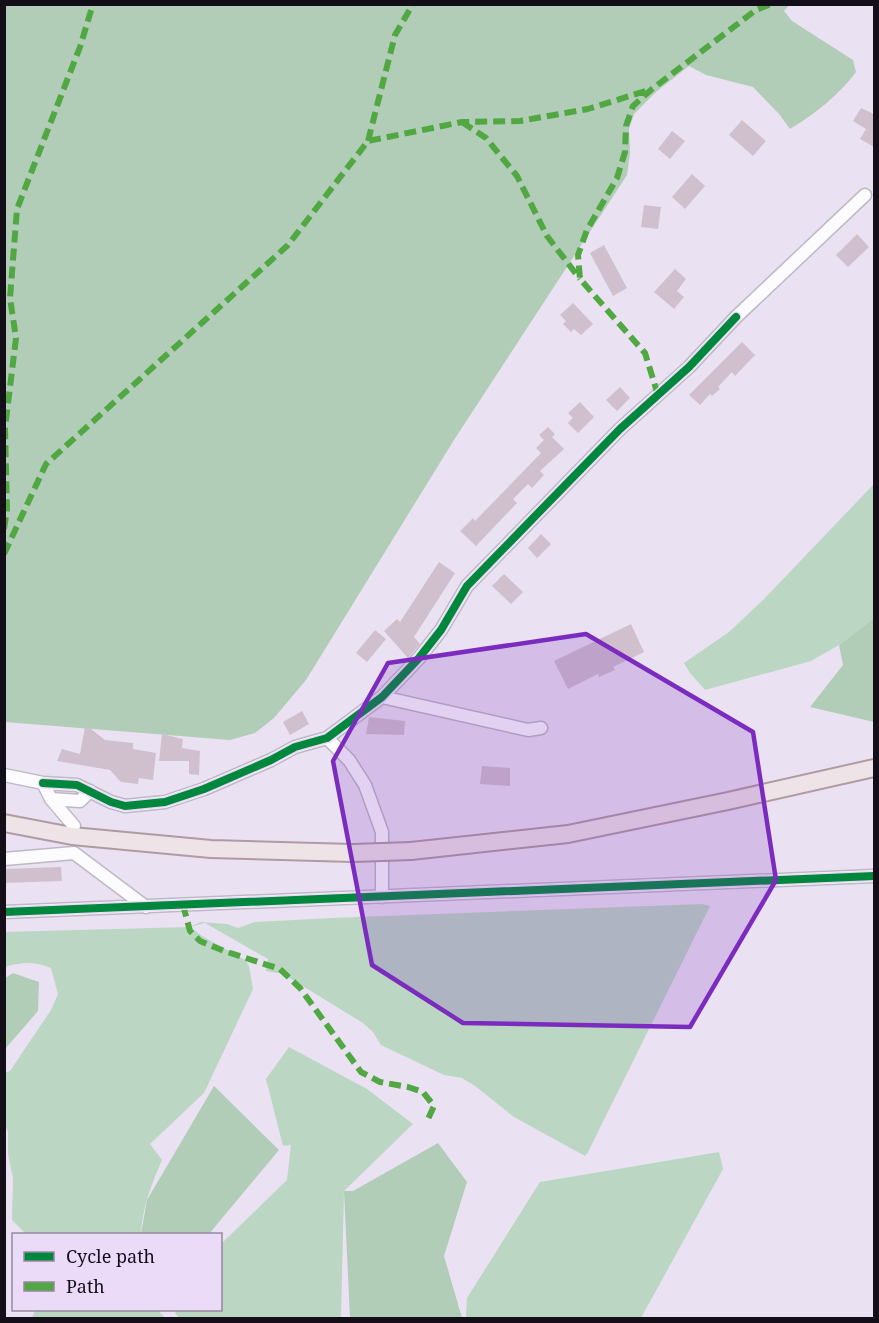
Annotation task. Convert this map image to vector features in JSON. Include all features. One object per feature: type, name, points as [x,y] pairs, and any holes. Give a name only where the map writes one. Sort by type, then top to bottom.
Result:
[{"type":"main road","points":[[4,823],[72,836],[211,849],[353,853],[411,851],[568,834],[874,768]]},
{"type":"main road","points":[[4,812],[141,842]]},
{"type":"street","points":[[4,775],[43,783],[77,785],[125,806],[165,802],[204,789],[296,747],[327,738],[382,697],[434,639],[467,586],[620,429],[689,368],[736,317],[865,195]]},
{"type":"street","points":[[382,697],[528,730],[541,728]]},
{"type":"street","points":[[327,738],[349,760],[365,784],[382,832],[382,897]]},
{"type":"street","points":[[43,783],[51,799],[74,826]]},
{"type":"street","points":[[51,799],[80,801],[90,791]]},
{"type":"street","points":[[4,859],[74,853],[146,907]]},
{"type":"street","points":[[4,912],[874,876]]},
{"type":"highlighted area","points":[[586,634],[753,732],[776,880],[690,1027],[463,1023],[372,965],[333,761],[388,663]]},
{"type":"green space","points":[[4,5],[789,5],[784,11],[792,21],[853,60],[856,72],[826,104],[790,129],[753,87],[706,75],[689,66],[656,92],[634,114],[629,129],[630,153],[627,175],[454,440],[306,680],[274,718],[255,733],[230,740],[5,722]]},
{"type":"green space","points":[[874,484],[874,618],[839,645],[811,661],[705,690],[684,663],[729,632],[764,599]]},
{"type":"green space","points":[[874,618],[874,722],[810,707],[843,665],[839,645]]},
{"type":"green space","points":[[702,904],[710,906],[585,1156],[514,1117],[462,1078],[444,1075],[381,1045],[373,1032],[363,1023],[283,974],[266,971],[268,959],[205,923],[190,927],[245,960],[249,966],[253,989],[204,1093],[150,1144],[162,1160],[145,1205],[141,1233],[25,1233],[12,1220],[13,1178],[5,1124],[5,1073],[10,1071],[51,1010],[58,994],[51,968],[28,963],[5,967],[4,932],[189,927],[201,922],[227,924],[238,928],[255,922]]},
{"type":"green space","points":[[13,973],[39,982],[38,1011],[5,1049],[5,978]]},
{"type":"green space","points":[[289,1047],[367,1089],[413,1124],[344,1191],[341,1318],[179,1318],[175,1313],[176,1311],[222,1311],[222,1243],[287,1180],[291,1145],[283,1146],[266,1079]]},
{"type":"green space","points":[[214,1086],[279,1150],[210,1233],[141,1233],[147,1200]]},
{"type":"green space","points":[[438,1143],[467,1182],[444,1256],[462,1318],[350,1318],[344,1191],[353,1191]]},
{"type":"green space","points":[[719,1152],[723,1169],[641,1318],[466,1318],[467,1298],[540,1182]]},
{"type":"green space","points":[[35,1311],[159,1311],[165,1318],[32,1318]]},
{"type":"building","points":[[861,108],[874,114],[874,147],[860,139],[866,129],[853,121]]},
{"type":"building","points":[[742,120],[766,141],[753,156],[729,135]]},
{"type":"building","points":[[672,131],[685,141],[670,159],[658,149]]},
{"type":"building","points":[[692,174],[705,186],[685,209],[672,197]]},
{"type":"building","points":[[644,205],[661,207],[658,229],[641,227]]},
{"type":"building","points":[[857,234],[869,247],[848,267],[836,255]]},
{"type":"building","points":[[604,245],[627,288],[613,296],[590,253]]},
{"type":"building","points":[[675,269],[686,279],[677,291],[684,297],[674,309],[654,292]]},
{"type":"building","points":[[573,303],[593,324],[581,335],[574,329],[571,332],[563,324],[566,321],[560,315]]},
{"type":"building","points":[[742,342],[755,355],[735,376],[732,372],[718,387],[720,389],[712,396],[710,394],[700,405],[689,395]]},
{"type":"building","points":[[620,387],[630,398],[617,411],[606,400]]},
{"type":"building","points":[[580,402],[594,417],[578,433],[568,423],[573,418],[568,413]]},
{"type":"building","points":[[548,427],[555,434],[552,437],[564,449],[540,471],[544,475],[532,488],[528,484],[513,499],[517,503],[476,546],[460,531],[473,518],[475,521],[541,453],[536,448],[544,440],[539,435]]},
{"type":"building","points":[[541,534],[551,544],[537,558],[528,548]]},
{"type":"building","points":[[439,562],[455,573],[414,637],[420,644],[408,658],[384,631],[397,619],[400,622]]},
{"type":"building","points":[[504,574],[523,592],[511,604],[492,586]]},
{"type":"building","points":[[631,624],[644,652],[613,667],[615,670],[599,677],[598,674],[568,689],[554,661]]},
{"type":"building","points":[[375,630],[386,639],[367,662],[356,653]]},
{"type":"building","points":[[302,711],[309,724],[290,735],[283,722]]},
{"type":"building","points":[[369,717],[405,721],[404,735],[366,734]]},
{"type":"building","points":[[85,727],[105,740],[133,743],[133,749],[156,753],[153,780],[139,778],[138,784],[121,782],[110,770],[57,761],[62,749],[80,754]]},
{"type":"building","points":[[162,734],[183,739],[182,748],[200,751],[199,775],[189,774],[189,761],[159,761]]},
{"type":"building","points":[[482,766],[510,768],[510,786],[480,784]]},
{"type":"building","points":[[61,867],[62,881],[4,883],[4,869]]},
{"type":"marked path","points":[[4,529],[7,510],[5,428],[16,338],[10,298],[17,209],[80,47],[93,4]]},
{"type":"marked path","points":[[368,141],[395,35],[413,4]]},
{"type":"marked path","points":[[658,395],[645,353],[580,279],[578,255],[587,230],[617,178],[625,152],[626,126],[633,106],[756,10],[771,4]]},
{"type":"marked path","points":[[4,554],[46,464],[288,245],[368,141],[462,122],[520,121],[588,109],[652,89]]},
{"type":"marked path","points":[[462,122],[486,138],[517,176],[547,236],[580,279]]},
{"type":"marked path","points":[[183,905],[190,931],[200,941],[280,969],[300,988],[361,1072],[380,1082],[423,1092],[434,1106],[428,1119]]},
{"type":"cycle path","points":[[43,783],[77,785],[111,802],[125,806],[165,802],[204,789],[295,747],[327,738],[382,697],[419,658],[441,630],[467,586],[620,429],[689,367],[736,317]]},
{"type":"cycle path","points":[[4,912],[874,876]]}]
